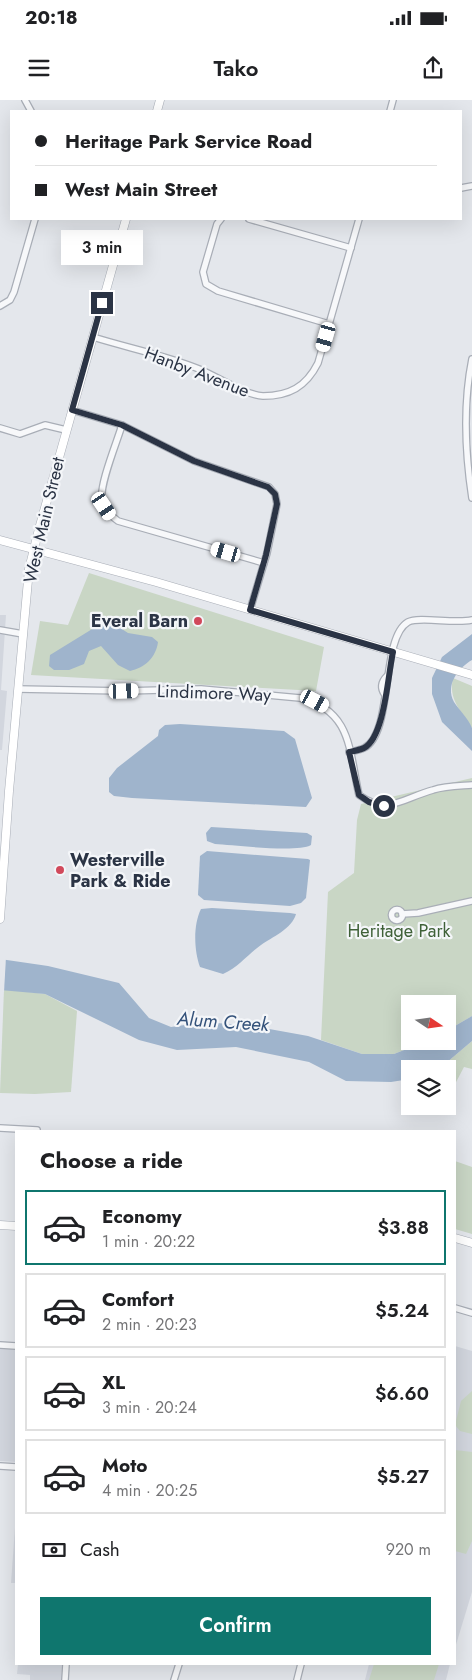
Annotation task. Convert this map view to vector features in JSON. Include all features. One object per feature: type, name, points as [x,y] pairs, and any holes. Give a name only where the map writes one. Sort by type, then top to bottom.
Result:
[{"type":"main road","name":"West Main Street","points":[[0,919],[3,835],[30,569],[66,430],[126,220]]},
{"type":"main road","points":[[0,540],[472,675]]},
{"type":"main road","points":[[0,1225],[15,1226]]},
{"type":"main road","points":[[456,1238],[472,1243]]},
{"type":"street","points":[[0,306],[10,300],[14,292],[34,220]]},
{"type":"street","points":[[220,220],[217,224],[203,278],[210,288],[329,324]]},
{"type":"street","points":[[253,220],[351,248]]},
{"type":"street","name":"Hanby Avenue","points":[[93,337],[170,359],[260,396],[280,395],[300,388],[314,372],[359,220]]},
{"type":"street","points":[[472,359],[466,420],[467,467],[472,498]]},
{"type":"street","points":[[72,410],[122,425],[194,461],[268,487],[275,494],[277,504],[264,563],[250,610]]},
{"type":"street","points":[[0,428],[20,434],[45,425],[66,430]]},
{"type":"street","points":[[122,425],[102,492],[104,506],[111,516],[118,521],[264,563]]},
{"type":"street","points":[[349,752],[365,748],[381,719],[385,695],[388,690],[387,676],[400,630],[410,620],[422,619],[454,622],[472,620]]},
{"type":"street","points":[[0,630],[23,634]]},
{"type":"street","name":"Lindimore Way","points":[[18,689],[201,690],[300,698],[315,701],[328,708],[343,729],[359,795],[377,806],[391,806],[435,789],[472,784]]},
{"type":"street","points":[[402,914],[418,913],[472,901]]},
{"type":"street","points":[[0,1128],[37,1130]]},
{"type":"street","points":[[456,1308],[472,1313]]},
{"type":"street","points":[[0,1345],[15,1346]]},
{"type":"street","points":[[0,1466],[15,1467]]},
{"type":"street","points":[[65,1680],[66,1665]]},
{"type":"street","points":[[174,1680],[179,1665]]},
{"type":"street","points":[[297,1680],[302,1665]]},
{"type":"shaded area","points":[[0,615],[6,615],[1,690],[7,691],[2,750],[0,750]]},
{"type":"shaded area","points":[[0,1342],[15,1343],[15,1462],[0,1461]]},
{"type":"shaded area","points":[[456,1346],[472,1351],[472,1592],[456,1645]]},
{"type":"shaded area","points":[[15,1528],[15,1583],[11,1583]]},
{"type":"shaded area","points":[[18,1665],[62,1665],[61,1680],[30,1680],[30,1675],[17,1674]]},
{"type":"shaded area","points":[[369,1665],[450,1665],[446,1680],[365,1680]]},
{"type":"green space","points":[[89,573],[324,647],[316,691],[31,675],[40,621],[68,625]]},
{"type":"green space","points":[[453,678],[472,686],[472,728],[454,699],[452,692]]},
{"type":"green space","name":"Heritage Park","points":[[472,778],[472,1016],[456,1025],[456,995],[401,995],[401,1050],[404,1050],[394,1054],[362,1054],[321,1040],[328,892],[354,873],[357,820],[361,804]]},
{"type":"green space","points":[[4,989],[45,994],[77,1011],[71,1092],[0,1093]]},
{"type":"green space","points":[[472,1041],[472,1069],[464,1067],[456,1082],[456,1060],[450,1060]]},
{"type":"green space","points":[[456,1161],[472,1167],[472,1234],[456,1229]]},
{"type":"green space","points":[[472,1391],[472,1434],[460,1431],[456,1426],[461,1401]]},
{"type":"green space","points":[[456,1450],[472,1452],[472,1541],[466,1554],[456,1551]]},
{"type":"green space","points":[[374,1665],[439,1665],[434,1680],[369,1680]]},
{"type":"water","points":[[111,622],[128,633],[152,637],[158,642],[155,653],[144,665],[130,671],[118,665],[101,646],[89,651],[84,664],[69,670],[54,670],[49,666],[50,655],[102,623]]},
{"type":"water","points":[[472,634],[472,660],[458,672],[451,689],[454,702],[472,728],[472,751],[442,722],[432,694],[432,678],[442,657]]},
{"type":"water","points":[[180,724],[284,731],[295,739],[312,798],[306,807],[132,798],[114,796],[109,792],[109,778],[117,768],[158,736],[159,730],[165,725]]},
{"type":"water","points":[[211,827],[307,833],[312,836],[311,845],[279,848],[215,844],[207,841],[206,833]]},
{"type":"water","points":[[207,851],[308,859],[310,860],[306,898],[301,903],[290,906],[204,900],[198,895],[200,856]]},
{"type":"water","points":[[212,908],[296,914],[286,928],[261,945],[234,968],[223,974],[200,967],[196,953],[195,938],[198,915],[201,909]]},
{"type":"water","points":[[0,959],[48,966],[119,983],[149,1018],[171,1027],[205,1022],[252,1026],[308,1036],[362,1054],[394,1054],[404,1050],[456,1050],[456,1025],[472,1016],[472,1041],[450,1060],[401,1060],[401,1080],[346,1081],[309,1062],[236,1047],[177,1050],[139,1040],[45,994],[0,990]]},
{"type":"pier","points":[[0,956],[6,957],[4,992],[0,992]]},
{"type":"place","name":"Everal Barn","points":[[198,621]]},
{"type":"place","name":"Westerville Park & Ride","points":[[60,870]]},
{"type":"route","points":[[102,303],[72,410],[122,425],[170,451],[268,487],[275,494],[277,504],[266,555],[250,610],[393,652],[387,676],[388,690],[385,695],[381,719],[373,737],[365,748],[349,752],[359,795],[377,806],[384,806]]},
{"type":"water label","name":"Alum Creek","points":[[223,1021]]}]
